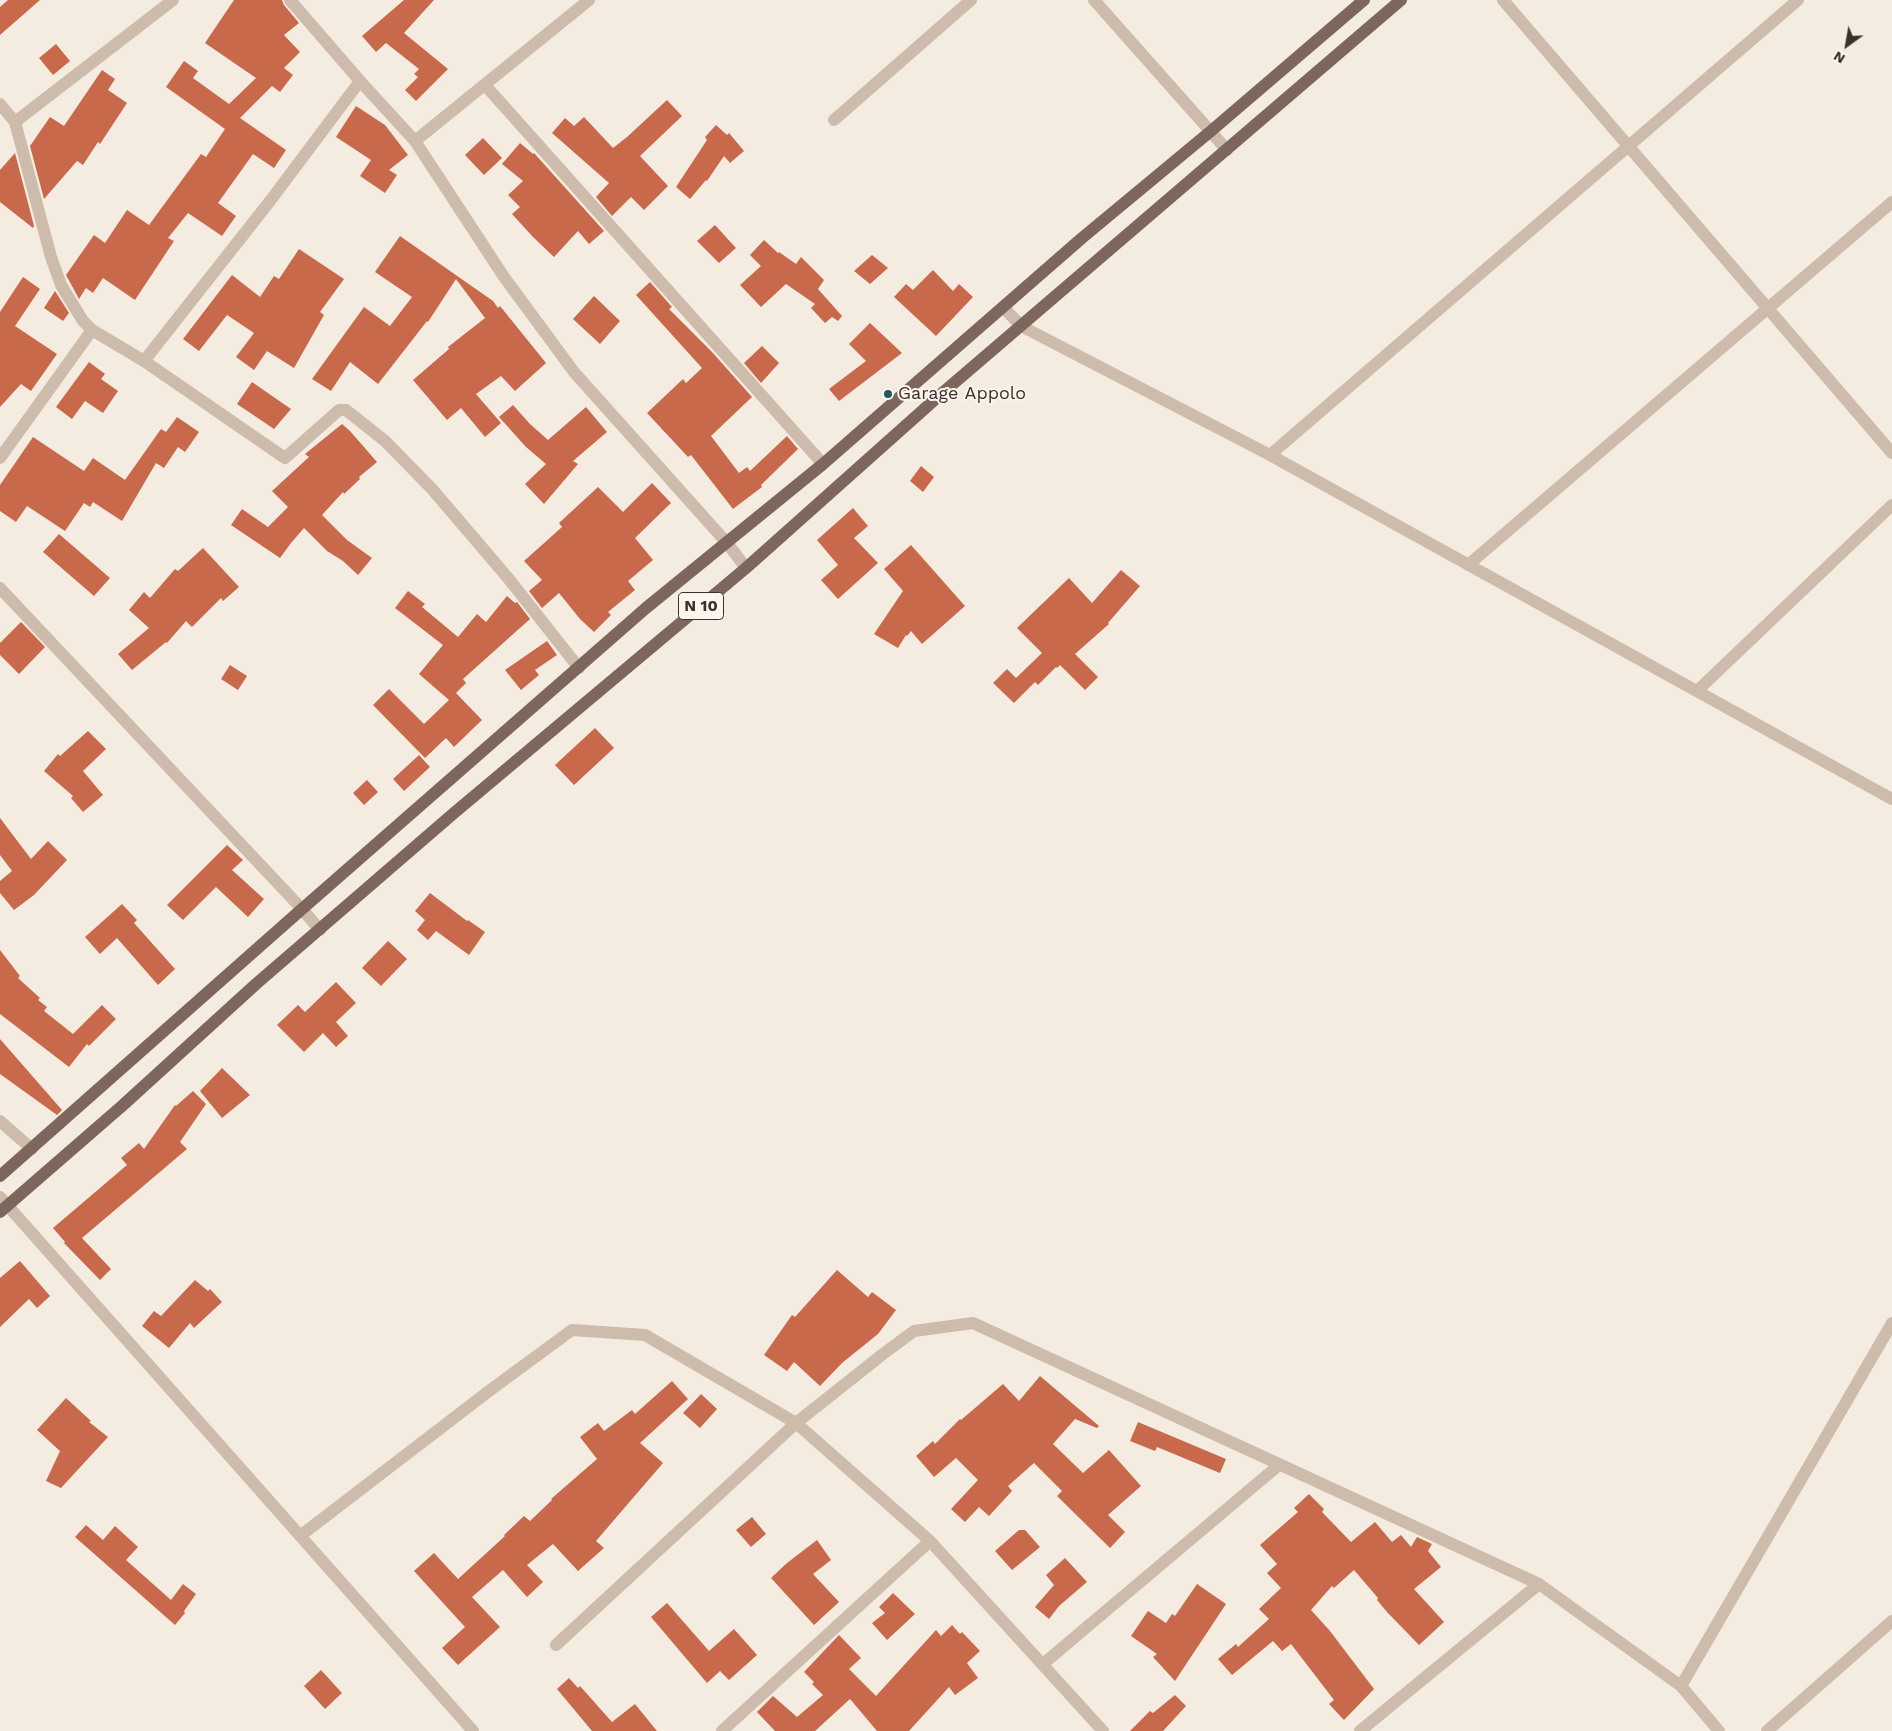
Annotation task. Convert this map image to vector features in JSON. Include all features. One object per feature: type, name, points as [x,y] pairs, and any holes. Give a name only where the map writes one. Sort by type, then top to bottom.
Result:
[{"type":"main road","name":"N 10","points":[[0,1176],[646,608],[823,464],[1082,238],[1364,0]]},
{"type":"main road","name":"N 10","points":[[2,1204],[122,1106],[256,984],[454,813],[746,568],[848,476],[1401,0]]},
{"type":"street","points":[[15,122],[173,0]]},
{"type":"street","points":[[290,0],[360,81],[415,140],[504,277],[574,372],[727,543],[746,568]]},
{"type":"street","points":[[415,140],[589,0]]},
{"type":"street","points":[[834,120],[971,0]]},
{"type":"street","points":[[1094,0],[1227,150]]},
{"type":"street","points":[[1502,0],[1892,452]]},
{"type":"street","points":[[1270,454],[1798,0]]},
{"type":"street","points":[[144,361],[276,193],[360,81]]},
{"type":"street","points":[[485,85],[823,464]]},
{"type":"street","points":[[0,104],[15,122],[50,257],[61,285],[83,321],[92,330],[144,361],[284,458],[339,410],[346,410],[384,441],[432,489],[508,578],[579,668]]},
{"type":"street","points":[[1468,565],[1892,202]]},
{"type":"street","points":[[1003,307],[1021,326],[1270,454],[1892,799]]},
{"type":"street","points":[[0,458],[92,330]]},
{"type":"street","points":[[1697,691],[1892,505]]},
{"type":"street","points":[[0,588],[320,930]]},
{"type":"street","points":[[0,1122],[32,1149]]},
{"type":"street","points":[[2,1204],[473,1731]]},
{"type":"street","points":[[556,1645],[796,1423],[914,1331],[973,1323],[1539,1584],[1681,1686],[1719,1731]]},
{"type":"street","points":[[1681,1686],[1892,1324]]},
{"type":"street","points":[[300,1536],[488,1391],[572,1330],[646,1335],[796,1423],[930,1541],[1103,1731]]},
{"type":"street","points":[[1043,1664],[1279,1465]]},
{"type":"street","points":[[722,1731],[930,1541]]},
{"type":"street","points":[[1360,1731],[1539,1584]]},
{"type":"street","points":[[1767,1731],[1892,1621]]},
{"type":"building","points":[[8,0],[40,0],[0,35],[0,7]]},
{"type":"building","points":[[234,0],[282,0],[299,23],[284,35],[300,52],[284,68],[293,75],[280,92],[272,86],[240,118],[286,150],[274,168],[253,154],[218,203],[236,216],[222,236],[188,213],[168,238],[174,241],[135,300],[103,278],[93,293],[86,288],[79,299],[66,275],[94,235],[105,243],[127,210],[149,225],[201,154],[206,157],[225,129],[166,87],[184,61],[198,71],[193,78],[229,104],[256,78],[205,43]]},
{"type":"building","points":[[404,0],[434,0],[404,33],[448,69],[416,101],[405,90],[418,77],[414,74],[419,69],[386,43],[376,52],[362,36]]},
{"type":"building","points":[[56,44],[70,61],[53,75],[39,58]]},
{"type":"building","points":[[102,70],[115,79],[108,90],[127,103],[100,144],[98,142],[83,165],[77,161],[44,199],[30,146],[50,117],[64,126]]},
{"type":"building","points":[[667,100],[682,116],[640,156],[668,186],[644,210],[631,197],[612,216],[596,197],[609,183],[552,133],[565,118],[574,126],[584,117],[613,148]]},
{"type":"building","points":[[356,106],[385,125],[408,155],[389,170],[397,175],[385,193],[360,176],[371,160],[336,137]]},
{"type":"building","points":[[716,125],[727,135],[729,133],[744,151],[730,163],[724,156],[707,181],[690,199],[676,187],[707,140],[705,137]]},
{"type":"building","points":[[483,138],[502,158],[484,175],[465,155]]},
{"type":"building","points":[[520,143],[534,153],[604,231],[589,244],[578,231],[554,257],[512,214],[520,207],[508,195],[523,181],[502,164]]},
{"type":"building","points":[[15,153],[33,228],[0,202],[0,170]]},
{"type":"building","points":[[715,225],[736,248],[719,263],[697,241]]},
{"type":"building","points":[[400,236],[493,301],[498,308],[500,306],[546,363],[515,391],[501,376],[476,394],[501,423],[485,437],[461,408],[447,420],[413,380],[449,349],[448,347],[485,318],[456,279],[428,322],[378,384],[350,362],[331,391],[312,379],[364,307],[390,326],[412,297],[375,272]]},
{"type":"building","points":[[764,240],[778,253],[796,264],[801,257],[824,280],[818,289],[842,316],[838,321],[832,317],[825,323],[811,308],[815,304],[786,284],[761,307],[740,285],[761,266],[750,255]]},
{"type":"building","points":[[299,249],[344,279],[320,312],[324,315],[294,368],[267,351],[254,370],[236,357],[254,333],[227,315],[199,351],[183,339],[232,275],[260,297],[274,276],[279,279]]},
{"type":"building","points":[[872,255],[888,268],[870,284],[854,271]]},
{"type":"building","points":[[933,270],[953,291],[959,284],[973,297],[936,336],[894,297],[906,284],[913,290]]},
{"type":"building","points":[[23,277],[40,289],[15,326],[57,354],[31,391],[21,384],[0,407],[0,312]]},
{"type":"building","points":[[650,282],[672,307],[669,309],[712,352],[752,397],[711,436],[739,473],[747,467],[750,471],[787,436],[798,449],[761,485],[762,487],[733,509],[691,455],[688,457],[647,413],[683,379],[686,383],[702,368],[636,295]]},
{"type":"building","points":[[55,291],[69,313],[63,321],[44,308]]},
{"type":"building","points":[[594,296],[620,321],[600,344],[573,319]]},
{"type":"building","points":[[870,323],[902,353],[839,401],[829,389],[866,361],[849,344]]},
{"type":"building","points":[[762,346],[779,363],[761,383],[744,363]]},
{"type":"building","points":[[89,362],[105,374],[101,379],[118,391],[103,413],[85,401],[72,419],[56,407]]},
{"type":"building","points":[[252,382],[291,409],[274,429],[237,404]]},
{"type":"building","points":[[513,405],[548,440],[586,407],[607,432],[573,461],[578,464],[544,504],[525,484],[546,464],[526,447],[499,417]]},
{"type":"building","points":[[177,417],[199,432],[185,452],[178,447],[164,468],[156,463],[122,521],[93,502],[90,507],[84,503],[65,531],[27,506],[16,522],[0,511],[0,485],[33,437],[84,471],[93,458],[125,480],[161,429],[166,432]]},
{"type":"building","points":[[342,424],[377,462],[359,477],[360,479],[344,494],[343,492],[322,515],[347,540],[372,558],[358,575],[343,561],[327,551],[304,528],[280,558],[231,525],[242,509],[268,527],[288,507],[272,491],[309,457],[305,454]]},
{"type":"building","points":[[921,466],[934,477],[923,492],[910,481]]},
{"type":"building","points":[[652,483],[671,503],[635,538],[653,560],[628,581],[635,590],[608,612],[611,615],[594,632],[580,619],[559,593],[542,608],[529,591],[542,580],[524,561],[562,527],[559,523],[598,487],[623,512]]},
{"type":"building","points":[[853,508],[868,526],[854,538],[878,563],[838,599],[821,580],[838,565],[817,540]]},
{"type":"building","points":[[59,534],[110,578],[94,596],[43,552]]},
{"type":"building","points":[[911,545],[965,606],[922,644],[911,631],[906,635],[898,648],[874,634],[903,591],[884,569]]},
{"type":"building","points":[[203,548],[239,587],[223,601],[221,598],[192,627],[186,621],[167,643],[132,670],[118,654],[149,628],[129,610],[144,592],[150,598],[175,569],[178,571]]},
{"type":"building","points":[[1121,570],[1140,586],[1109,624],[1075,654],[1098,677],[1085,690],[1060,665],[1038,685],[1035,682],[1014,703],[993,683],[1007,669],[1016,678],[1042,653],[1017,628],[1069,578],[1092,603]]},
{"type":"building","points":[[408,591],[425,604],[422,607],[458,637],[477,614],[486,622],[507,596],[515,603],[517,602],[530,619],[463,679],[466,683],[456,693],[482,720],[454,747],[446,738],[425,758],[373,705],[389,689],[424,724],[449,700],[419,674],[443,645],[395,608]]},
{"type":"building","points":[[21,622],[45,647],[19,674],[0,655],[0,643]]},
{"type":"building","points":[[547,641],[557,655],[535,670],[539,675],[521,690],[505,670]]},
{"type":"building","points":[[230,665],[247,676],[238,690],[221,679]]},
{"type":"building","points":[[595,728],[614,748],[574,785],[555,765]]},
{"type":"building","points":[[88,731],[106,749],[83,771],[103,795],[83,812],[71,798],[73,796],[44,771],[58,754],[60,756]]},
{"type":"building","points":[[419,755],[430,767],[404,791],[393,779]]},
{"type":"building","points":[[367,780],[378,792],[364,805],[353,793]]},
{"type":"building","points":[[0,818],[31,859],[48,841],[67,860],[34,895],[14,910],[0,893],[0,881],[12,871],[0,855]]},
{"type":"building","points":[[227,845],[243,860],[232,870],[264,899],[248,917],[216,887],[183,920],[167,905]]},
{"type":"building","points":[[430,893],[485,932],[469,955],[436,931],[428,940],[417,930],[425,920],[415,911]]},
{"type":"building","points":[[122,904],[137,920],[134,923],[175,969],[158,985],[117,938],[100,954],[85,937]]},
{"type":"building","points":[[388,941],[407,959],[381,986],[362,968]]},
{"type":"building","points":[[0,950],[20,976],[18,978],[47,1007],[44,1011],[73,1034],[102,1005],[116,1019],[89,1046],[87,1044],[69,1067],[0,1014]]},
{"type":"building","points":[[336,982],[356,1003],[336,1022],[348,1036],[336,1047],[323,1033],[304,1052],[277,1025],[298,1005],[305,1012]]},
{"type":"building","points":[[0,1039],[62,1110],[57,1115],[0,1074]]},
{"type":"building","points":[[222,1068],[250,1095],[222,1118],[200,1091]]},
{"type":"building","points":[[193,1091],[206,1104],[180,1142],[187,1149],[82,1238],[111,1269],[100,1280],[64,1243],[53,1228],[127,1165],[121,1158],[139,1143],[144,1149],[175,1105]]},
{"type":"building","points":[[20,1261],[50,1296],[37,1308],[29,1299],[0,1327],[0,1278]]},
{"type":"building","points":[[837,1270],[868,1297],[872,1292],[896,1310],[878,1334],[842,1363],[820,1386],[794,1362],[787,1371],[764,1355],[792,1315],[795,1317]]},
{"type":"building","points":[[195,1280],[208,1291],[210,1289],[222,1302],[194,1328],[190,1323],[169,1348],[142,1326],[154,1311],[161,1316]]},
{"type":"building","points":[[1040,1376],[1099,1426],[1097,1428],[1075,1419],[1053,1444],[1083,1473],[1109,1450],[1141,1486],[1108,1515],[1125,1532],[1110,1548],[1057,1496],[1062,1491],[1034,1463],[1008,1486],[1012,1491],[989,1516],[979,1507],[965,1522],[951,1509],[978,1480],[956,1458],[934,1477],[916,1456],[933,1441],[935,1444],[960,1419],[1003,1384],[1019,1401]]},
{"type":"building","points":[[672,1381],[688,1399],[640,1443],[663,1463],[596,1541],[604,1548],[578,1571],[553,1544],[527,1565],[543,1582],[527,1597],[503,1570],[472,1597],[500,1627],[458,1665],[442,1648],[465,1627],[414,1571],[434,1553],[458,1579],[524,1516],[530,1521],[551,1499],[597,1459],[580,1437],[598,1423],[604,1431],[632,1410],[635,1414]]},
{"type":"building","points":[[701,1394],[717,1409],[700,1428],[683,1413]]},
{"type":"building","points":[[66,1398],[91,1421],[89,1422],[108,1437],[61,1488],[46,1481],[60,1451],[37,1430]]},
{"type":"building","points":[[1138,1422],[1226,1459],[1220,1473],[1157,1447],[1155,1451],[1130,1441]]},
{"type":"building","points":[[1309,1494],[1324,1509],[1322,1512],[1351,1542],[1375,1522],[1392,1542],[1401,1535],[1411,1547],[1417,1537],[1432,1544],[1428,1551],[1441,1567],[1414,1589],[1444,1622],[1419,1645],[1387,1612],[1377,1600],[1378,1598],[1354,1570],[1334,1588],[1332,1586],[1311,1610],[1330,1631],[1374,1689],[1344,1720],[1329,1704],[1334,1700],[1291,1644],[1282,1651],[1273,1641],[1232,1675],[1218,1659],[1236,1644],[1238,1647],[1269,1619],[1259,1609],[1281,1588],[1267,1573],[1277,1564],[1260,1545],[1298,1512],[1294,1508]]},
{"type":"building","points":[[752,1517],[766,1534],[751,1547],[736,1530]]},
{"type":"building","points":[[86,1525],[103,1540],[115,1526],[138,1547],[126,1560],[171,1600],[183,1584],[196,1594],[184,1611],[185,1613],[175,1625],[75,1537]]},
{"type":"building","points":[[1019,1530],[1025,1530],[1040,1547],[1012,1570],[995,1551]]},
{"type":"building","points":[[817,1540],[831,1560],[813,1574],[839,1602],[814,1625],[771,1578]]},
{"type":"building","points":[[1065,1558],[1087,1582],[1059,1606],[1049,1619],[1035,1607],[1054,1585],[1046,1575]]},
{"type":"building","points":[[1197,1584],[1226,1604],[1175,1681],[1153,1657],[1157,1654],[1131,1636],[1148,1611],[1166,1623],[1172,1614],[1175,1616]]},
{"type":"building","points":[[893,1593],[915,1614],[887,1640],[872,1623],[885,1613],[879,1607]]},
{"type":"building","points":[[667,1603],[709,1651],[734,1629],[757,1655],[729,1680],[720,1671],[707,1683],[651,1617]]},
{"type":"building","points":[[952,1625],[960,1634],[962,1632],[980,1651],[967,1663],[978,1678],[955,1695],[949,1687],[909,1731],[877,1731],[850,1699],[815,1731],[775,1731],[757,1712],[773,1696],[797,1717],[823,1695],[804,1672],[839,1635],[861,1658],[849,1669],[876,1696],[936,1630],[941,1636]]},
{"type":"building","points":[[321,1670],[342,1693],[325,1709],[304,1686]]},
{"type":"building","points":[[569,1678],[578,1688],[580,1686],[612,1722],[635,1704],[657,1731],[592,1731],[557,1689]]},
{"type":"building","points":[[1175,1695],[1186,1706],[1163,1731],[1130,1731],[1150,1711],[1153,1713]]},
{"type":"place","name":"Garage Appolo","points":[[888,394]]}]
